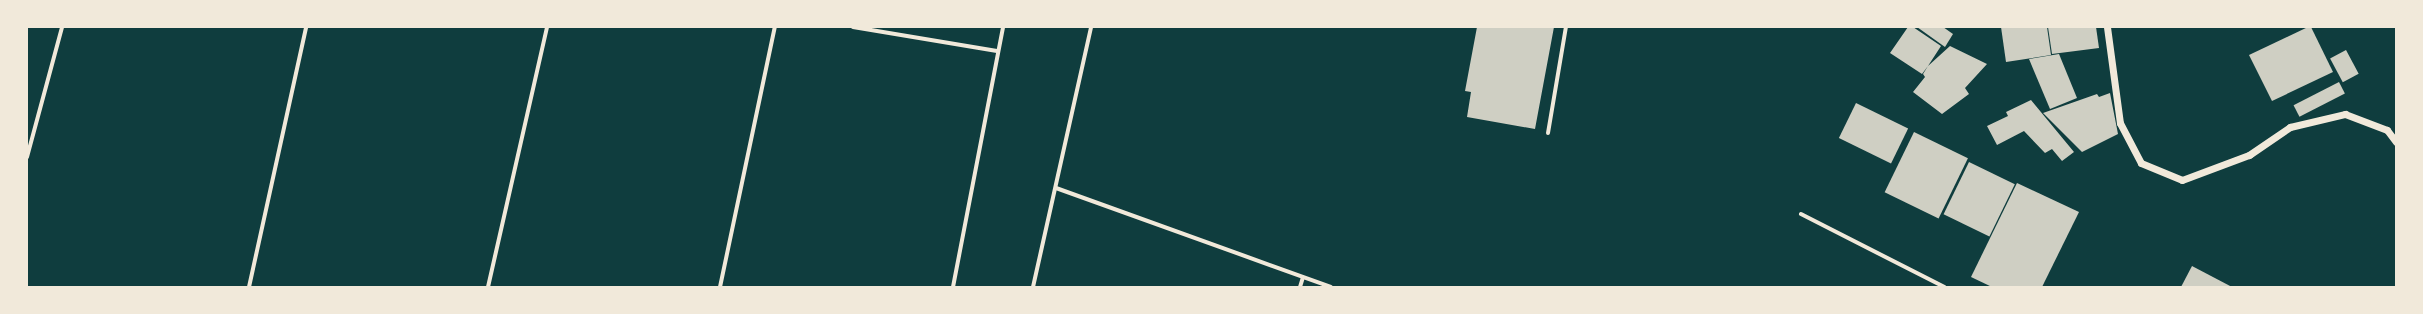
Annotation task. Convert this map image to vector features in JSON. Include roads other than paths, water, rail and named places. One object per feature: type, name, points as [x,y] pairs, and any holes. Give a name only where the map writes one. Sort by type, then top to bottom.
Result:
[{"type":"street","points":[[27,157],[62,27]]},
{"type":"street","points":[[249,287],[306,27]]},
{"type":"street","points":[[488,287],[547,27]]},
{"type":"street","points":[[720,287],[775,27]]},
{"type":"street","points":[[853,27],[997,51]]},
{"type":"street","points":[[953,287],[997,51],[1003,27]]},
{"type":"street","points":[[1033,287],[1091,27]]},
{"type":"street","points":[[1548,133],[1566,27]]},
{"type":"street","points":[[2107,27],[2120,123],[2141,163],[2182,180],[2249,155],[2290,127],[2345,114],[2387,130],[2396,142]]},
{"type":"street","points":[[1056,188],[1331,287]]},
{"type":"street","points":[[1801,214],[1944,287]]},
{"type":"street","points":[[1300,287],[1303,277]]}]
